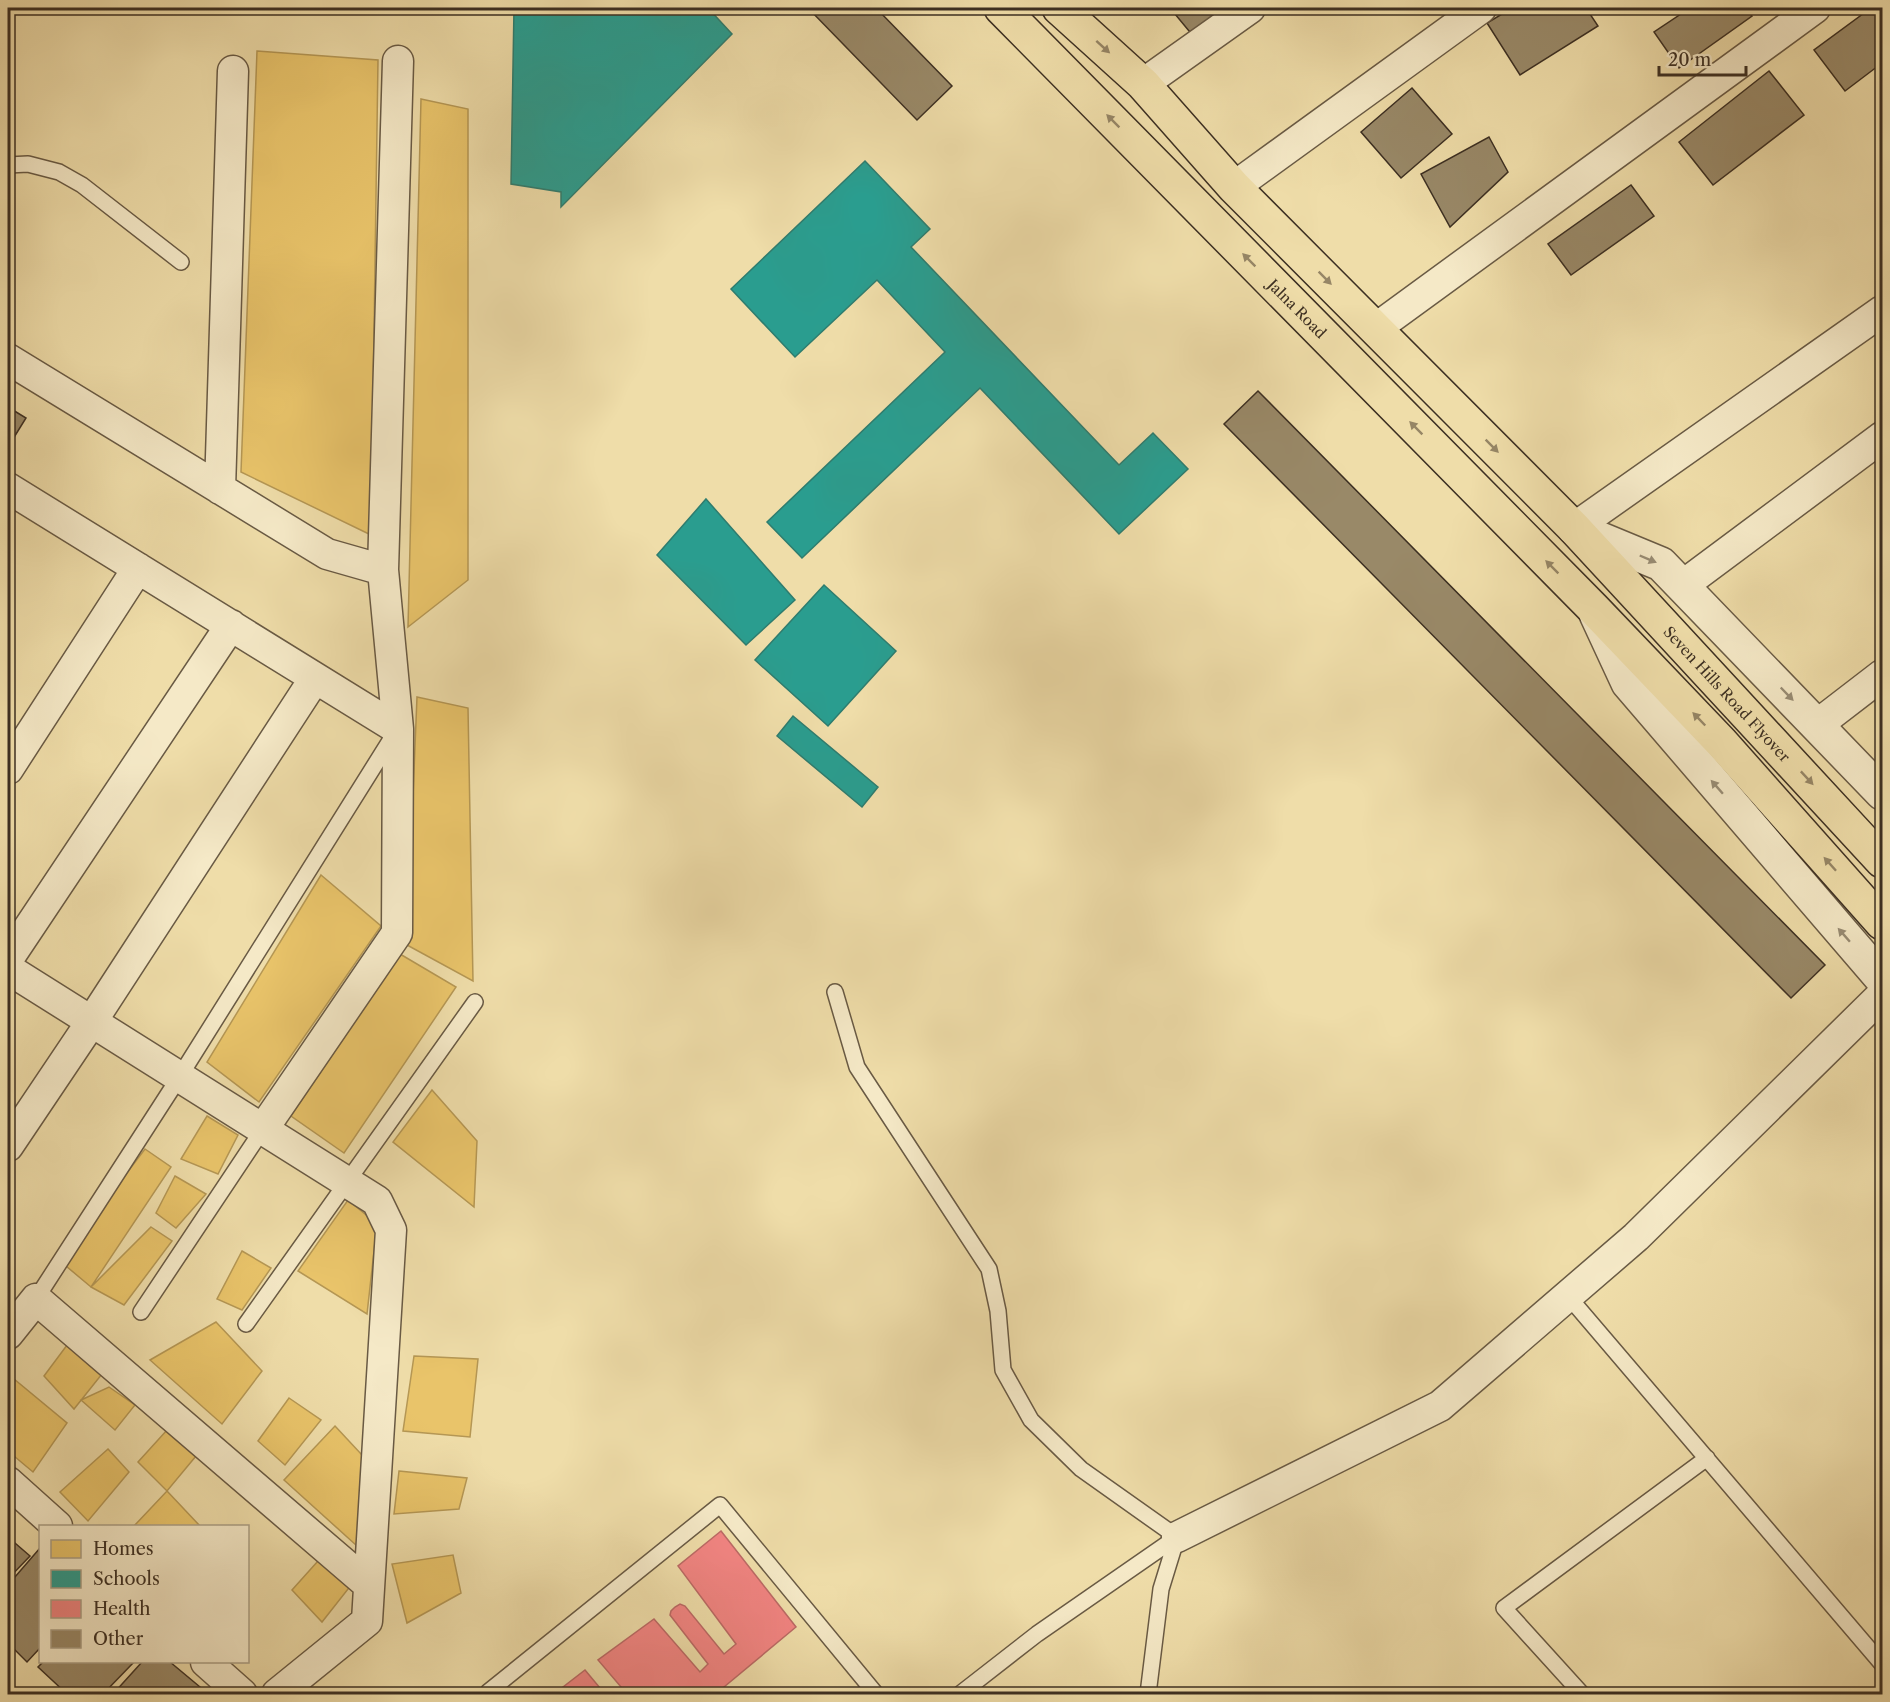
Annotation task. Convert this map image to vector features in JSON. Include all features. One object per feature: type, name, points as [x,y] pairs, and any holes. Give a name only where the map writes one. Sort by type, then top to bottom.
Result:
[{"type":"highway","name":"Jalna Road","points":[[1001,8],[1594,609]]},
{"type":"highway","points":[[1059,8],[1143,84],[1234,187],[1574,528]]},
{"type":"highway","name":"Seven Hills Road Flyover","points":[[1574,528],[1882,861]]},
{"type":"highway","points":[[1594,609],[1722,743],[1882,923]]},
{"type":"street","points":[[1143,84],[1250,8]]},
{"type":"street","points":[[1234,187],[1481,8]]},
{"type":"street","points":[[1375,329],[1815,8]]},
{"type":"street","points":[[263,1129],[397,933],[398,729],[383,570],[398,61]]},
{"type":"street","points":[[220,489],[233,71]]},
{"type":"street","points":[[1574,528],[1882,311]]},
{"type":"street","points":[[8,359],[327,555],[383,570]]},
{"type":"street","points":[[1682,586],[1882,437]]},
{"type":"street","points":[[9,493],[138,568],[398,729]]},
{"type":"street","points":[[1574,528],[1661,564],[1882,793]]},
{"type":"street","points":[[8,769],[138,568]]},
{"type":"street","points":[[1594,609],[1628,683],[1882,979]]},
{"type":"street","points":[[8,959],[231,626]]},
{"type":"street","points":[[1817,725],[1882,675]]},
{"type":"street","points":[[8,1146],[315,678]]},
{"type":"street","points":[[8,969],[377,1201],[391,1230],[367,1621],[277,1695]]},
{"type":"street","points":[[1177,1537],[1440,1406],[1636,1237],[1882,995]]},
{"type":"street","points":[[8,1334],[36,1299],[369,1585]]},
{"type":"street","points":[[8,1482],[55,1525]]},
{"type":"street","points":[[207,1663],[242,1695]]},
{"type":"lane","points":[[8,165],[28,164],[58,172],[82,185],[181,262]]},
{"type":"lane","points":[[36,1299],[180,1076],[398,729]]},
{"type":"lane","points":[[835,992],[857,1067],[989,1269],[998,1311],[1003,1370],[1031,1420],[1081,1469],[1177,1537]]},
{"type":"lane","points":[[246,1324],[475,1002]]},
{"type":"lane","points":[[141,1312],[263,1129]]},
{"type":"lane","points":[[1568,1296],[1882,1664]]},
{"type":"lane","points":[[1582,1695],[1504,1608],[1707,1458]]},
{"type":"lane","points":[[490,1695],[488,1692],[720,1505],[876,1695]]},
{"type":"lane","points":[[960,1695],[1037,1634],[1177,1537]]},
{"type":"lane","points":[[1148,1695],[1161,1589],[1177,1537]]},
{"type":"building: Homes","points":[[257,51],[378,60],[371,535],[241,472]]},
{"type":"building: Homes","points":[[421,99],[468,109],[468,580],[408,627]]},
{"type":"building: Homes","points":[[417,697],[468,708],[473,981],[407,945]]},
{"type":"building: Homes","points":[[321,875],[381,926],[259,1102],[207,1062]]},
{"type":"building: Homes","points":[[400,954],[456,987],[344,1153],[291,1116]]},
{"type":"building: Homes","points":[[432,1090],[477,1141],[474,1207],[393,1142]]},
{"type":"building: Homes","points":[[207,1116],[238,1135],[218,1174],[181,1159]]},
{"type":"building: Homes","points":[[145,1149],[171,1167],[91,1287],[60,1261]]},
{"type":"building: Homes","points":[[175,1176],[206,1194],[176,1228],[156,1213]]},
{"type":"building: Homes","points":[[348,1200],[377,1224],[367,1314],[298,1271]]},
{"type":"building: Homes","points":[[151,1227],[172,1241],[124,1305],[91,1287]]},
{"type":"building: Homes","points":[[242,1251],[271,1268],[242,1310],[217,1299]]},
{"type":"building: Homes","points":[[216,1322],[262,1371],[222,1424],[150,1360]]},
{"type":"building: Homes","points":[[76,1333],[102,1374],[74,1409],[44,1376]]},
{"type":"building: Homes","points":[[414,1356],[478,1359],[470,1437],[403,1431]]},
{"type":"building: Homes","points":[[8,1374],[67,1423],[33,1472],[8,1451]]},
{"type":"building: Homes","points":[[109,1387],[135,1405],[115,1430],[81,1400]]},
{"type":"building: Homes","points":[[289,1398],[321,1420],[285,1465],[258,1441]]},
{"type":"building: Homes","points":[[335,1426],[362,1455],[357,1546],[284,1480]]},
{"type":"building: Homes","points":[[167,1430],[196,1456],[167,1491],[138,1462]]},
{"type":"building: Homes","points":[[108,1449],[129,1472],[88,1521],[60,1492]]},
{"type":"building: Homes","points":[[399,1471],[467,1478],[459,1509],[394,1514]]},
{"type":"building: Homes","points":[[167,1491],[199,1525],[135,1525]]},
{"type":"building: Homes","points":[[453,1555],[461,1593],[407,1623],[392,1564]]},
{"type":"building: Homes","points":[[318,1561],[352,1584],[322,1622],[292,1590]]},
{"type":"building: Schools","points":[[514,8],[708,8],[732,34],[561,207],[561,192],[511,184]]},
{"type":"building: Schools","points":[[865,161],[930,229],[911,247],[1119,465],[1153,433],[1188,469],[1119,534],[980,388],[802,558],[767,522],[945,352],[877,280],[795,357],[731,289]]},
{"type":"building: Schools","points":[[706,499],[795,600],[746,645],[657,555]]},
{"type":"building: Schools","points":[[824,585],[896,651],[828,726],[755,660]]},
{"type":"building: Schools","points":[[793,716],[878,787],[862,807],[777,736]]},
{"type":"building: Health","points":[[721,1531],[796,1627],[718,1692],[720,1694],[627,1694],[598,1660],[654,1619],[700,1672],[708,1664],[670,1615],[671,1611],[680,1604],[685,1606],[724,1654],[736,1644],[678,1566]]},
{"type":"building: Health","points":[[585,1670],[605,1694],[554,1694]]},
{"type":"building: Other","points":[[808,8],[876,8],[952,86],[917,120]]},
{"type":"building: Other","points":[[1170,8],[1235,8],[1194,37]]},
{"type":"building: Other","points":[[1512,8],[1586,8],[1598,26],[1520,75],[1487,23]]},
{"type":"building: Other","points":[[1690,8],[1746,8],[1752,16],[1679,68],[1654,32]]},
{"type":"building: Other","points":[[1871,8],[1878,8],[1882,14],[1882,63],[1845,91],[1814,50]]},
{"type":"building: Other","points":[[1769,71],[1804,115],[1713,185],[1679,142]]},
{"type":"building: Other","points":[[1412,88],[1452,134],[1401,178],[1361,132]]},
{"type":"building: Other","points":[[1489,137],[1508,172],[1450,227],[1421,174]]},
{"type":"building: Other","points":[[1631,185],[1654,216],[1571,275],[1548,244]]},
{"type":"building: Other","points":[[1258,391],[1825,965],[1791,998],[1224,424]]},
{"type":"building: Other","points":[[8,407],[26,418],[8,447]]},
{"type":"building: Other","points":[[8,1537],[30,1556],[8,1579]]},
{"type":"building: Other","points":[[39,1549],[39,1649],[27,1662],[8,1643],[8,1585]]},
{"type":"building: Other","points":[[42,1663],[133,1663],[103,1694],[67,1694],[38,1667]]},
{"type":"building: Other","points":[[141,1663],[171,1663],[206,1692],[204,1694],[113,1694]]}]
